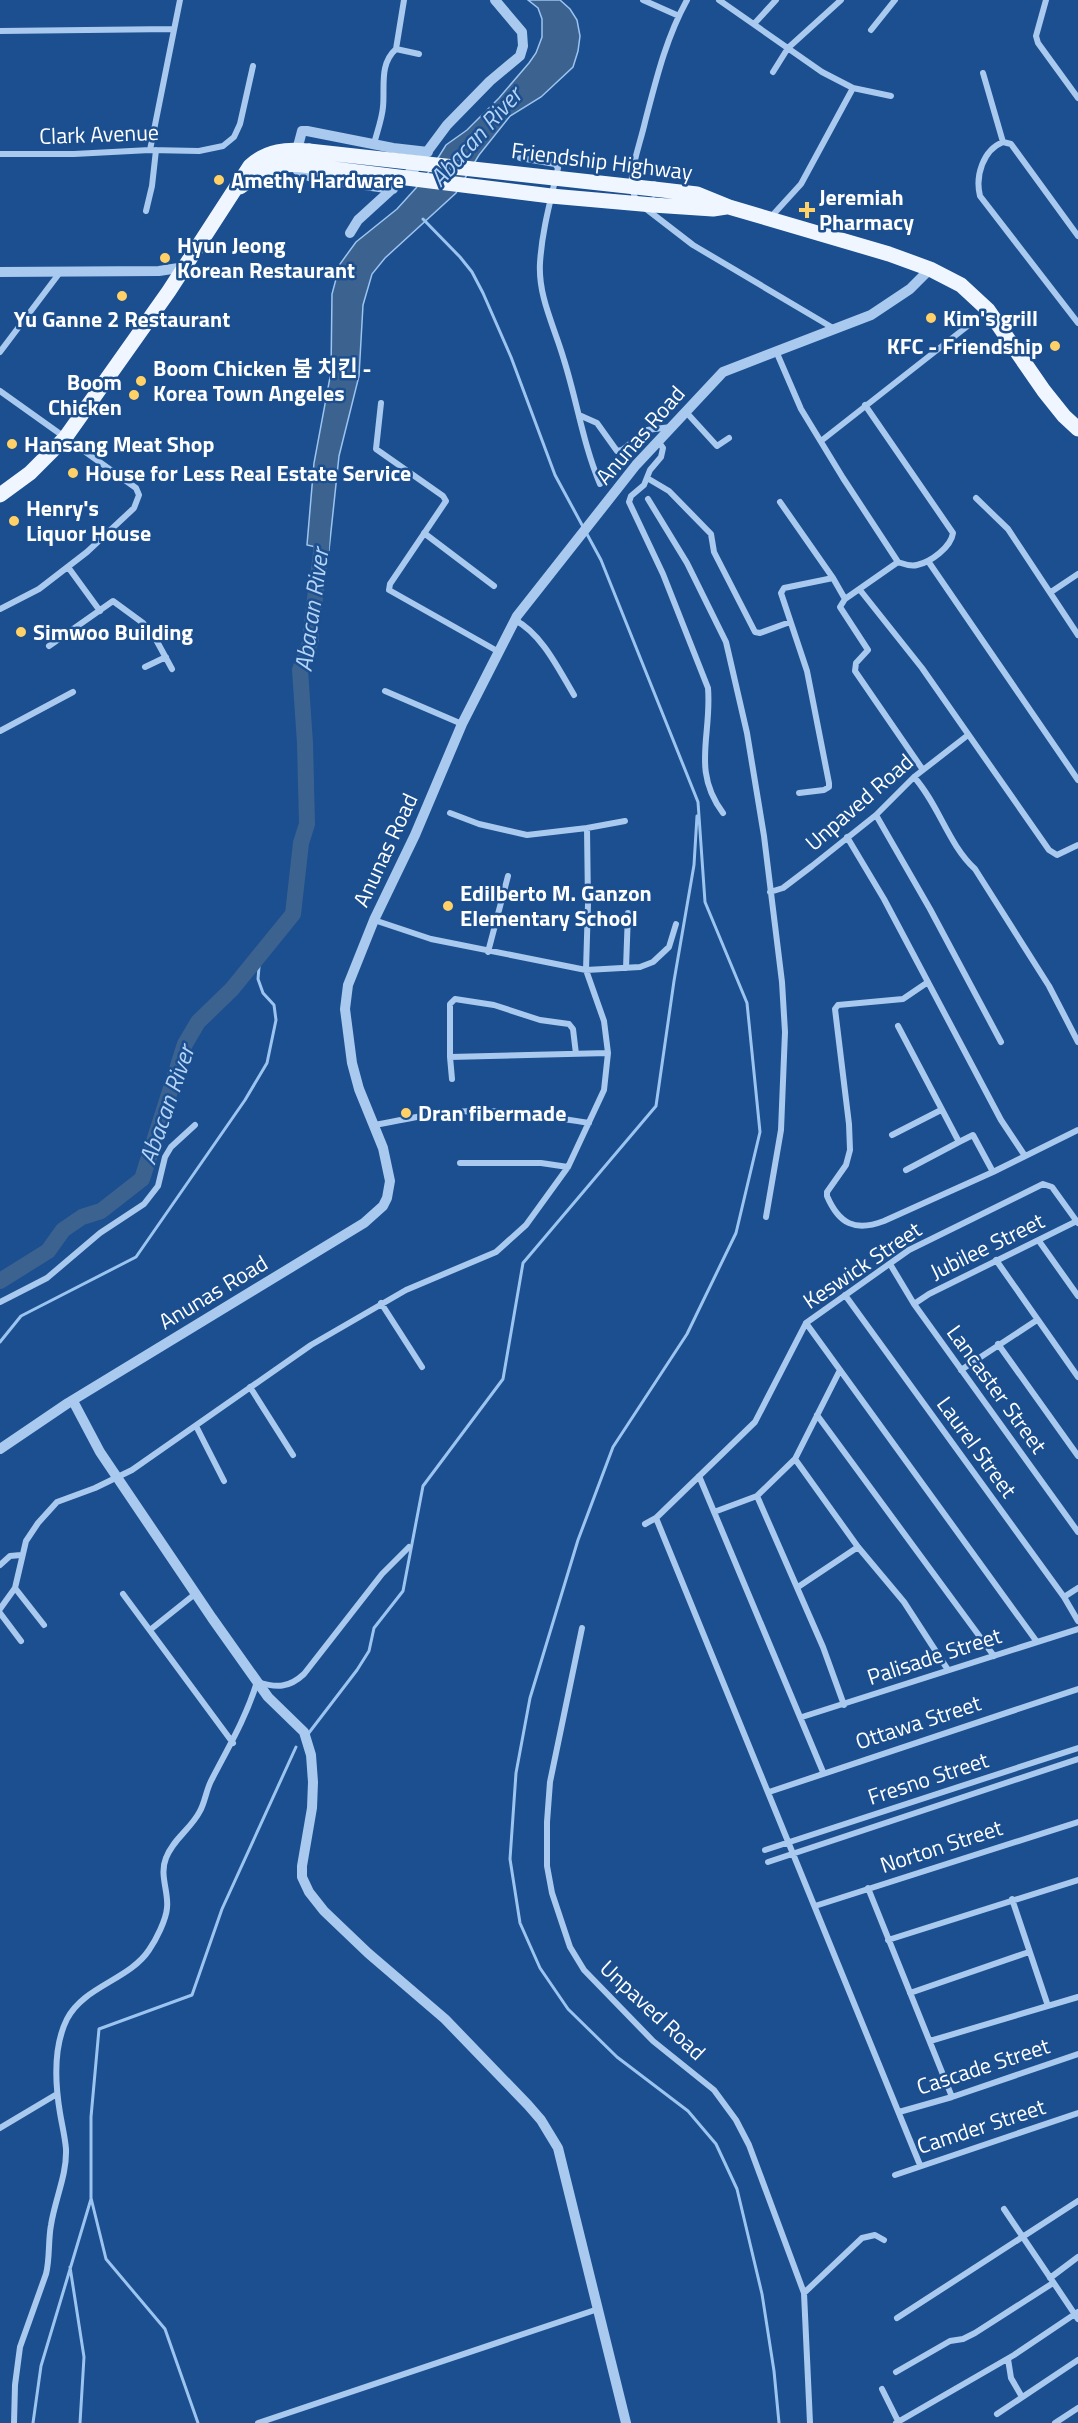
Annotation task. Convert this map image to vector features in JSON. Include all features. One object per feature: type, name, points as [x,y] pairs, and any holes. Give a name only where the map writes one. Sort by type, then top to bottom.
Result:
[{"type":"main road","name":"Friendship Highway","points":[[0,495],[30,473],[66,438],[184,267],[250,165],[258,158],[282,149],[302,157],[551,196],[713,209],[729,207]]},
{"type":"main road","name":"Friendship Highway","points":[[302,157],[697,194],[717,200],[729,207],[889,254],[930,269],[961,285],[988,310],[1044,391],[1078,429]]},
{"type":"street","points":[[146,211],[152,186],[153,150],[180,0]]},
{"type":"street","points":[[396,49],[404,0]]},
{"type":"street","points":[[350,233],[358,220],[415,168],[447,125],[490,81],[520,56],[524,46],[522,32],[495,0]]},
{"type":"street","points":[[643,0],[679,16]]},
{"type":"street","points":[[687,0],[656,78],[632,177],[633,194],[637,202],[693,245],[833,328]]},
{"type":"street","points":[[719,0],[806,62],[853,88],[891,96]]},
{"type":"street","points":[[754,24],[776,0]]},
{"type":"street","points":[[773,72],[788,48],[841,0]]},
{"type":"street","points":[[872,30],[895,0]]},
{"type":"street","points":[[1046,0],[1036,36],[1038,43],[1078,98]]},
{"type":"street","points":[[0,31],[173,29]]},
{"type":"street","points":[[374,144],[383,107],[382,81],[390,53],[396,49],[419,54]]},
{"type":"street","name":"Clark Avenue","points":[[0,154],[199,150],[223,146],[234,137],[240,124],[253,66]]},
{"type":"street","points":[[983,73],[1003,142]]},
{"type":"street","points":[[770,218],[801,184],[853,88]]},
{"type":"street","points":[[393,189],[315,178],[300,173],[302,157],[300,135],[302,131],[428,152]]},
{"type":"street","points":[[1078,236],[1011,144],[1003,142],[989,151],[976,183],[980,196],[1078,323]]},
{"type":"street","points":[[520,158],[555,164],[558,168],[544,227],[540,265],[545,307],[564,358],[587,455],[600,484]]},
{"type":"street","points":[[0,272],[159,271],[184,267]]},
{"type":"street","name":"Anunas Road","points":[[0,1449],[73,1401],[378,1213],[387,1198],[390,1181],[387,1161],[359,1089],[352,1063],[345,1009],[348,985],[374,920],[415,835],[462,724],[516,618],[643,457],[723,372],[871,315],[910,289],[930,269]]},
{"type":"street","points":[[0,352],[61,271]]},
{"type":"street","points":[[821,441],[988,310]]},
{"type":"street","points":[[776,351],[801,409],[898,562],[916,566],[928,561],[950,543],[953,533],[865,405]]},
{"type":"street","points":[[0,391],[136,488],[139,495],[134,508],[68,567],[39,590],[0,609]]},
{"type":"street","points":[[381,403],[376,449],[446,500],[390,584],[389,590],[499,652]]},
{"type":"street","points":[[686,412],[717,446],[729,438]]},
{"type":"street","points":[[579,415],[597,423],[617,451],[622,450],[647,430],[671,427]]},
{"type":"street","points":[[658,441],[662,445],[663,452],[644,485],[630,498],[630,505],[663,574],[708,688],[710,708],[706,732],[705,778],[713,800],[723,813]]},
{"type":"street","points":[[647,478],[669,491],[711,534],[714,552],[754,632],[760,633],[790,622]]},
{"type":"street","points":[[976,498],[1008,529],[1077,630]]},
{"type":"street","points":[[648,499],[687,563],[726,642],[747,733],[764,836],[782,982],[785,1032],[781,1130],[766,1217]]},
{"type":"street","points":[[780,502],[845,599]]},
{"type":"street","points":[[424,533],[494,586]]},
{"type":"street","points":[[928,561],[1078,780]]},
{"type":"street","points":[[898,562],[845,599],[840,607],[868,650],[856,663],[855,671],[923,770]]},
{"type":"street","points":[[68,567],[100,611]]},
{"type":"street","points":[[1051,592],[1078,574]]},
{"type":"street","points":[[799,793],[824,790],[829,787],[829,783],[807,671],[781,593],[784,588],[833,578]]},
{"type":"street","points":[[860,590],[922,668],[1049,850],[1057,855],[1078,846]]},
{"type":"street","points":[[49,646],[113,601],[143,623],[154,636],[171,669]]},
{"type":"street","points":[[516,618],[536,637],[574,695]]},
{"type":"street","points":[[145,667],[165,657]]},
{"type":"street","points":[[385,691],[462,724]]},
{"type":"street","points":[[0,731],[73,692]]},
{"type":"street","name":"Unpaved Road","points":[[770,892],[783,888],[876,815],[914,777],[968,735]]},
{"type":"street","points":[[914,777],[934,806],[960,852],[975,869],[1049,986],[1078,1042]]},
{"type":"street","points":[[450,813],[479,824],[527,835],[625,821]]},
{"type":"street","points":[[876,815],[930,909],[1001,1042]]},
{"type":"street","points":[[21,1641],[0,1611],[15,1588],[21,1555],[30,1533],[51,1507],[65,1498],[95,1488],[146,1461],[311,1345],[381,1303],[496,1252],[526,1225],[568,1167],[604,1090],[608,1053],[604,1021],[586,970],[587,828]]},
{"type":"street","points":[[847,837],[884,899],[993,1105],[1025,1156]]},
{"type":"street","points":[[488,952],[508,876]]},
{"type":"street","points":[[626,968],[628,913]]},
{"type":"street","points":[[498,915],[530,923]]},
{"type":"street","points":[[374,920],[431,939],[586,970],[640,967],[653,962],[669,947],[676,924]]},
{"type":"street","points":[[928,982],[903,999],[838,1005],[835,1009],[850,1150],[846,1165],[827,1192],[827,1196],[843,1220],[855,1226],[867,1226],[884,1221],[993,1172],[1078,1130]]},
{"type":"street","points":[[452,1079],[450,1004],[454,999],[494,1005],[540,1020],[569,1024],[573,1029],[576,1054]]},
{"type":"street","points":[[898,1026],[959,1142]]},
{"type":"street","points":[[450,1057],[608,1053]]},
{"type":"street","points":[[892,1135],[941,1110]]},
{"type":"street","points":[[374,1125],[444,1113],[470,1112],[528,1114],[589,1123]]},
{"type":"street","points":[[0,1302],[47,1278],[100,1233],[144,1204],[158,1185],[171,1147],[195,1125]]},
{"type":"street","points":[[906,1170],[973,1135],[993,1172]]},
{"type":"street","points":[[460,1163],[541,1163],[568,1167]]},
{"type":"street","name":"Keswick Street","points":[[645,1524],[656,1518],[755,1422],[806,1323],[909,1250],[1043,1184],[1052,1187],[1078,1222]]},
{"type":"street","name":"Jubilee Street","points":[[914,1304],[928,1294],[996,1260],[1078,1222]]},
{"type":"street","points":[[1039,1240],[1078,1296]]},
{"type":"street","points":[[996,1260],[1078,1377]]},
{"type":"street","name":"Lancaster Street","points":[[890,1264],[914,1304],[1078,1532]]},
{"type":"street","name":"Laurel Street","points":[[845,1295],[1064,1597],[1078,1621]]},
{"type":"street","points":[[381,1303],[422,1367]]},
{"type":"street","points":[[961,1370],[1037,1320]]},
{"type":"street","points":[[806,1323],[1037,1641]]},
{"type":"street","points":[[999,1344],[1078,1456]]},
{"type":"street","points":[[714,1512],[757,1496],[795,1459],[840,1370]]},
{"type":"street","points":[[250,1387],[293,1455]]},
{"type":"street","points":[[73,1401],[93,1440],[195,1594],[257,1683],[268,1697],[298,1724],[309,1744],[313,1768],[313,1796],[303,1857],[305,1884],[324,1911],[368,1953],[445,2019],[541,2120],[558,2148],[626,2423]]},
{"type":"street","points":[[818,1415],[994,1656]]},
{"type":"street","points":[[196,1426],[224,1481]]},
{"type":"street","points":[[795,1459],[858,1547],[904,1602],[948,1670]]},
{"type":"street","points":[[699,1476],[802,1717],[823,1772]]},
{"type":"street","points":[[757,1496],[798,1587],[844,1705]]},
{"type":"street","points":[[656,1518],[920,2165]]},
{"type":"street","points":[[257,1683],[283,1686],[304,1674],[382,1574],[409,1547]]},
{"type":"street","points":[[798,1587],[858,1547]]},
{"type":"street","points":[[0,1565],[10,1556],[21,1555]]},
{"type":"street","points":[[15,1588],[44,1625]]},
{"type":"street","points":[[1064,1597],[1078,1588]]},
{"type":"street","points":[[123,1594],[232,1743]]},
{"type":"street","points":[[150,1630],[195,1594]]},
{"type":"street","name":"Unpaved Road","points":[[582,1628],[554,1760],[547,1822],[548,1866],[561,1923],[570,1947],[584,1970],[613,2002],[652,2041],[709,2085],[727,2106],[756,2161],[804,2293],[810,2423]]},
{"type":"street","name":"Palisade Street","points":[[802,1717],[1078,1629]]},
{"type":"street","points":[[14,2423],[15,2385],[20,2347],[46,2274],[51,2224],[65,2168],[66,2149],[57,2094],[56,2072],[61,2035],[75,2007],[141,1962],[152,1947],[167,1908],[165,1860],[174,1842],[187,1830],[201,1809],[209,1784],[248,1710],[257,1683]]},
{"type":"street","name":"Ottawa Street","points":[[769,1792],[823,1772],[1078,1689]]},
{"type":"street","name":"Fresno Street","points":[[765,1850],[1078,1748]]},
{"type":"street","name":"Fresno Street","points":[[768,1862],[1078,1759]]},
{"type":"street","name":"Norton Street","points":[[815,1906],[1078,1822]]},
{"type":"street","points":[[888,1940],[1078,1880]]},
{"type":"street","points":[[868,1888],[952,2097]]},
{"type":"street","points":[[1012,1899],[1048,2006]]},
{"type":"street","points":[[910,1993],[1029,1952]]},
{"type":"street","points":[[930,2041],[1078,1997]]},
{"type":"street","name":"Cascade Street","points":[[899,2112],[952,2097],[1078,2054]]},
{"type":"street","points":[[0,2128],[57,2094]]},
{"type":"street","name":"Camder Street","points":[[895,2175],[1078,2113]]},
{"type":"street","points":[[897,2318],[1078,2201]]},
{"type":"street","points":[[882,2389],[897,2423],[1008,2359],[1077,2315],[1004,2209]]},
{"type":"street","points":[[804,2293],[862,2238],[875,2235],[884,2240]]},
{"type":"street","points":[[896,2372],[950,2341],[963,2339],[975,2333],[1052,2280],[1078,2257]]},
{"type":"street","points":[[258,2423],[598,2309]]},
{"type":"street","points":[[1008,2359],[1011,2378],[1022,2397]]},
{"type":"street","points":[[997,2414],[1078,2360]]},
{"type":"street","points":[[1055,2423],[1078,2408]]},
{"type":"water","points":[[528,0],[560,0],[570,9],[577,20],[580,36],[573,67],[541,97],[510,116],[479,155],[456,193],[385,258],[372,274],[363,305],[359,376],[339,456],[329,550],[307,545],[314,463],[331,372],[332,294],[340,264],[356,242],[397,209],[416,188],[446,145],[467,130],[529,63],[542,37],[542,19],[538,8]]},
{"type":"waterway","points":[[423,219],[460,257],[472,272],[483,293],[511,357],[555,475],[601,560],[698,802],[705,902],[747,1003],[760,1132],[736,1233],[687,1334],[613,1447],[578,1540],[530,1698],[516,1773],[510,1859],[520,1923],[540,1968],[568,2009],[617,2057],[688,2111],[716,2144],[737,2189],[762,2294],[774,2371],[779,2423]]},
{"type":"waterway","name":"Abacan River","points":[[0,1281],[48,1251],[63,1230],[82,1217],[101,1211],[142,1179],[185,1044],[198,1022],[232,989],[293,914],[301,843],[307,824],[300,670],[311,640],[322,527]]},
{"type":"waterway","points":[[308,1734],[357,1670],[369,1651],[374,1628],[403,1591],[423,1486],[503,1379],[523,1263],[656,1106],[694,865],[697,816]]},
{"type":"waterway","points":[[0,1342],[21,1316],[136,1257],[245,1100],[267,1063],[276,1020],[274,1005],[263,993],[258,979],[260,955]]},
{"type":"waterway","points":[[198,2423],[165,2329],[106,2259],[91,2198],[91,2117],[99,2029],[192,1995],[222,1909],[296,1747]]},
{"type":"waterway","points":[[33,2423],[41,2366],[91,2199]]},
{"type":"waterway","points":[[70,2267],[84,2357],[80,2423]]},
{"type":"place","name":"Amethy Hardware","points":[[219,180]]},
{"type":"place","name":"Jeremiah Pharmacy","points":[[807,210]]},
{"type":"place","name":"Hyun Jeong Korean Restaurant","points":[[165,258]]},
{"type":"place","name":"Yu Ganne 2 Restaurant","points":[[122,296]]},
{"type":"place","name":"Kim's grill","points":[[931,318]]},
{"type":"place","name":"KFC - Friendship","points":[[1055,346]]},
{"type":"place","name":"Boom Chicken 붐 치킨 - Korea Town Angeles","points":[[141,381]]},
{"type":"place","name":"Boom Chicken","points":[[134,395]]},
{"type":"place","name":"Hansang Meat Shop","points":[[12,444]]},
{"type":"place","name":"House for Less Real Estate Service","points":[[73,473]]},
{"type":"place","name":"Henry's Liquor House","points":[[14,521]]},
{"type":"place","name":"Simwoo Building","points":[[21,632]]},
{"type":"place","name":"Edilberto M. Ganzon Elementary School","points":[[448,906]]},
{"type":"place","name":"Dran fibermade","points":[[406,1113]]}]
